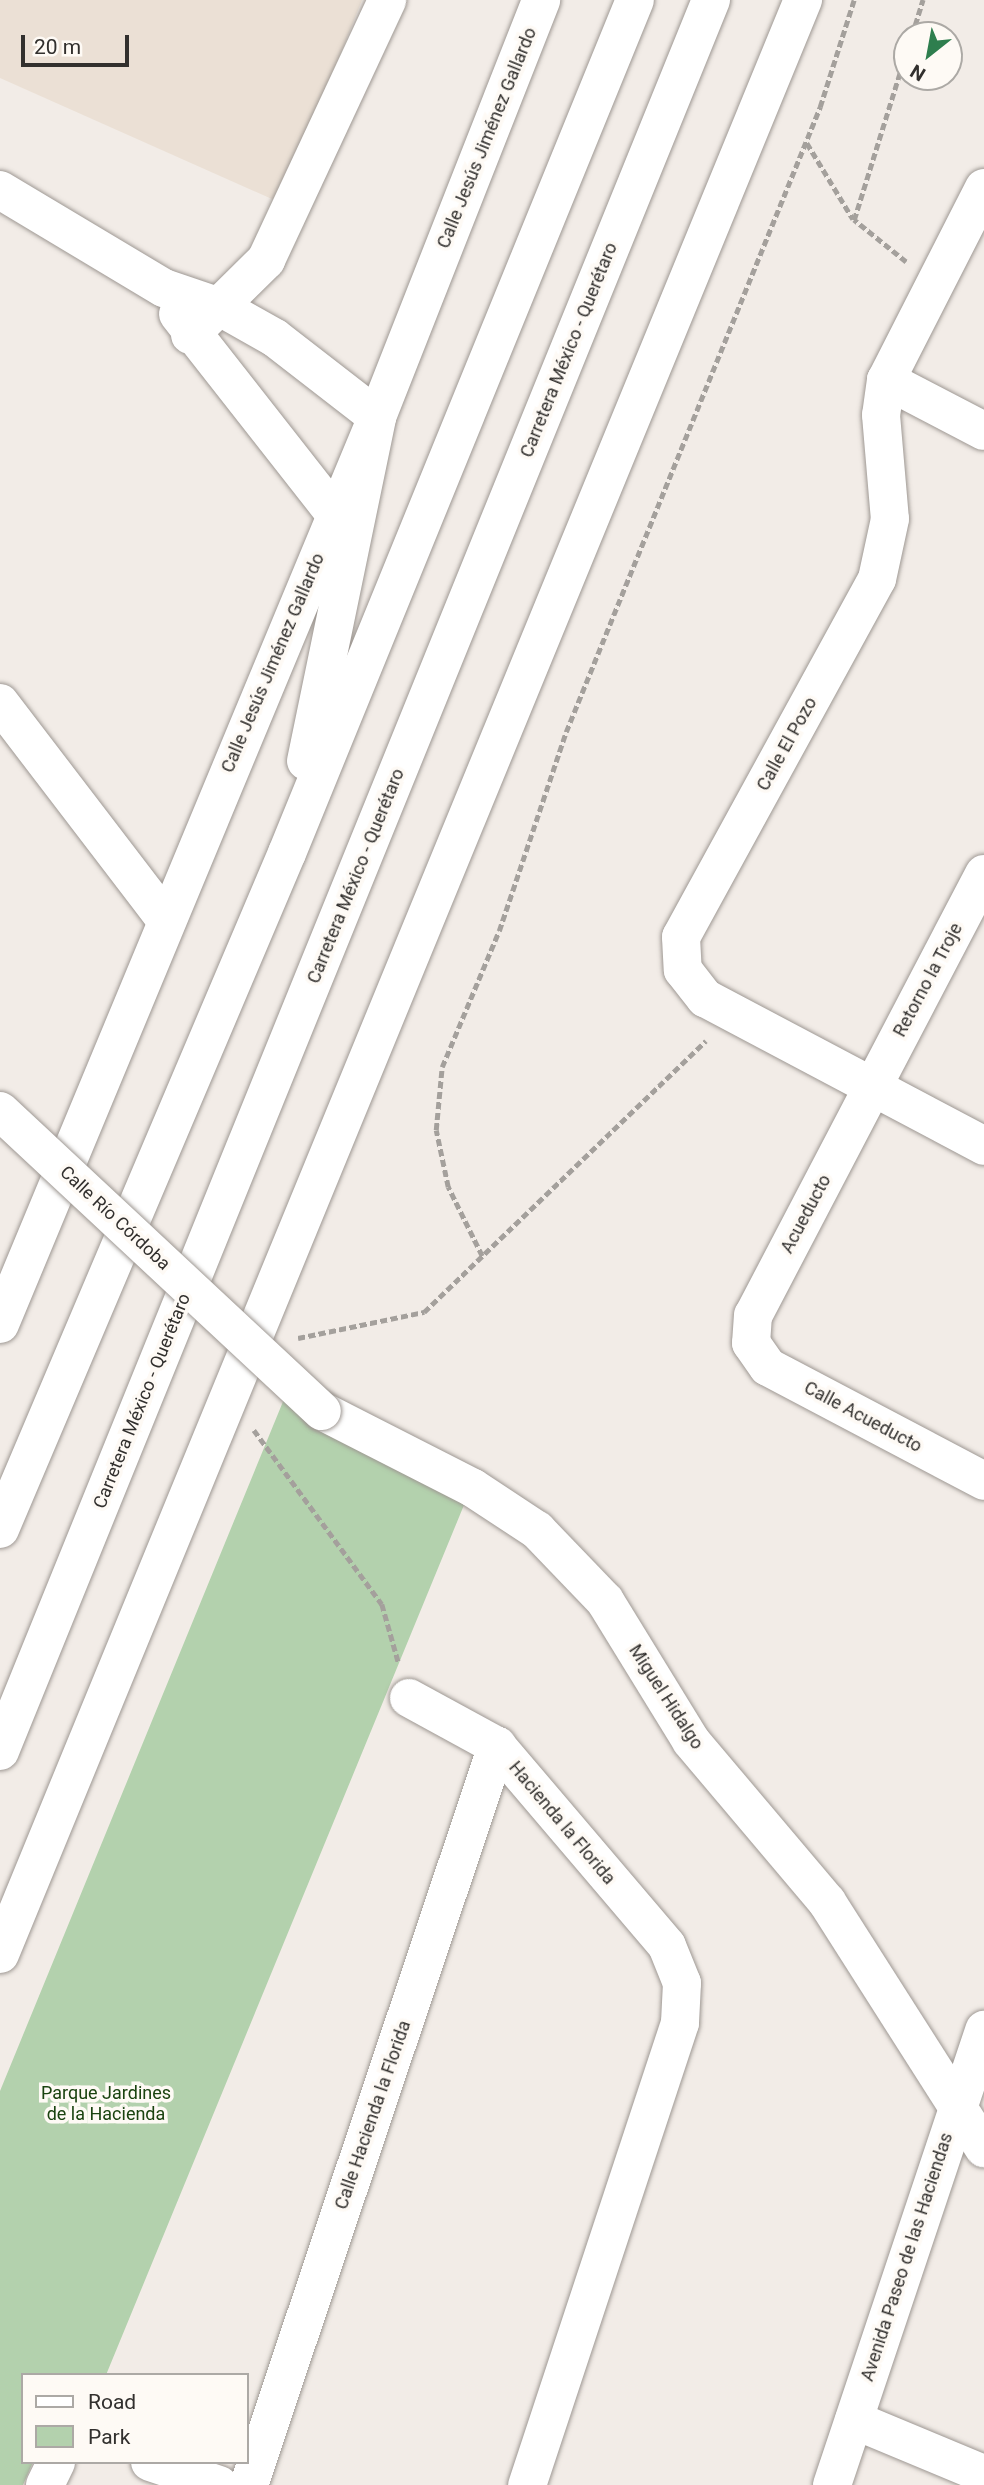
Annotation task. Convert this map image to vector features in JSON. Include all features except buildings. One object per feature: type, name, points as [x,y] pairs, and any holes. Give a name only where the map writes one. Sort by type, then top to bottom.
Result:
[{"type":"main road","points":[[190,335],[266,260],[387,0]]},
{"type":"main road","name":"Calle Jesús Jiménez Gallardo","points":[[0,1324],[377,417],[541,0]]},
{"type":"main road","points":[[0,1529],[287,853],[635,0]]},
{"type":"main road","name":"Carretera México - Querétaro","points":[[0,1751],[711,0]]},
{"type":"main road","points":[[0,1954],[231,1398],[803,0]]},
{"type":"main road","name":"Calle El Pozo","points":[[984,188],[886,380],[881,415],[890,519],[877,579],[681,937],[682,970],[705,998],[984,1146]]},
{"type":"main road","points":[[0,190],[164,288],[220,307],[275,338],[377,417],[287,853]]},
{"type":"main road","points":[[164,288],[190,335],[335,513]]},
{"type":"main road","points":[[886,380],[984,431]]},
{"type":"main road","points":[[0,703],[166,920]]},
{"type":"main road","name":"Retorno la Troje","points":[[872,1087],[984,874]]},
{"type":"main road","name":"Acueducto","points":[[751,1343],[753,1315],[872,1087]]},
{"type":"main road","name":"Calle Río Córdoba","points":[[0,1111],[322,1411]]},
{"type":"main road","name":"Calle Acueducto","points":[[751,1343],[768,1367],[984,1481]]},
{"type":"main road","name":"Miguel Hidalgo","points":[[322,1411],[473,1488],[537,1530],[605,1601],[691,1741],[827,1902],[984,2148]]},
{"type":"main road","name":"Hacienda la Florida","points":[[409,1699],[498,1746],[667,1946],[681,1983],[680,2023],[527,2485]]},
{"type":"main road","name":"Calle Hacienda la Florida","points":[[249,2485],[498,1746]]},
{"type":"main road","name":"Avenida Paseo de las Haciendas","points":[[832,2485],[956,2104],[984,2030]]},
{"type":"main road","points":[[854,2420],[984,2474]]},
{"type":"main road","points":[[45,2485],[55,2464]]},
{"type":"main road","points":[[156,2464],[219,2485]]},
{"type":"path","points":[[482,1256],[448,1187],[436,1130],[442,1067],[499,931],[566,732],[807,142],[854,0]]},
{"type":"path","points":[[916,21],[923,0]]},
{"type":"path","points":[[854,220],[894,91]]},
{"type":"path","points":[[807,142],[854,220],[934,285]]},
{"type":"path","points":[[266,1312],[294,1339],[424,1312],[734,1013]]},
{"type":"path","points":[[231,1398],[382,1604],[409,1699]]},
{"type":"shaded area","points":[[0,0],[362,0],[281,203],[0,78]]},
{"type":"green space","name":"Parque Jardines de la Hacienda","points":[[289,1387],[471,1488],[107,2373],[21,2373],[21,2464],[32,2464],[23,2485],[0,2485],[0,2091]]}]
